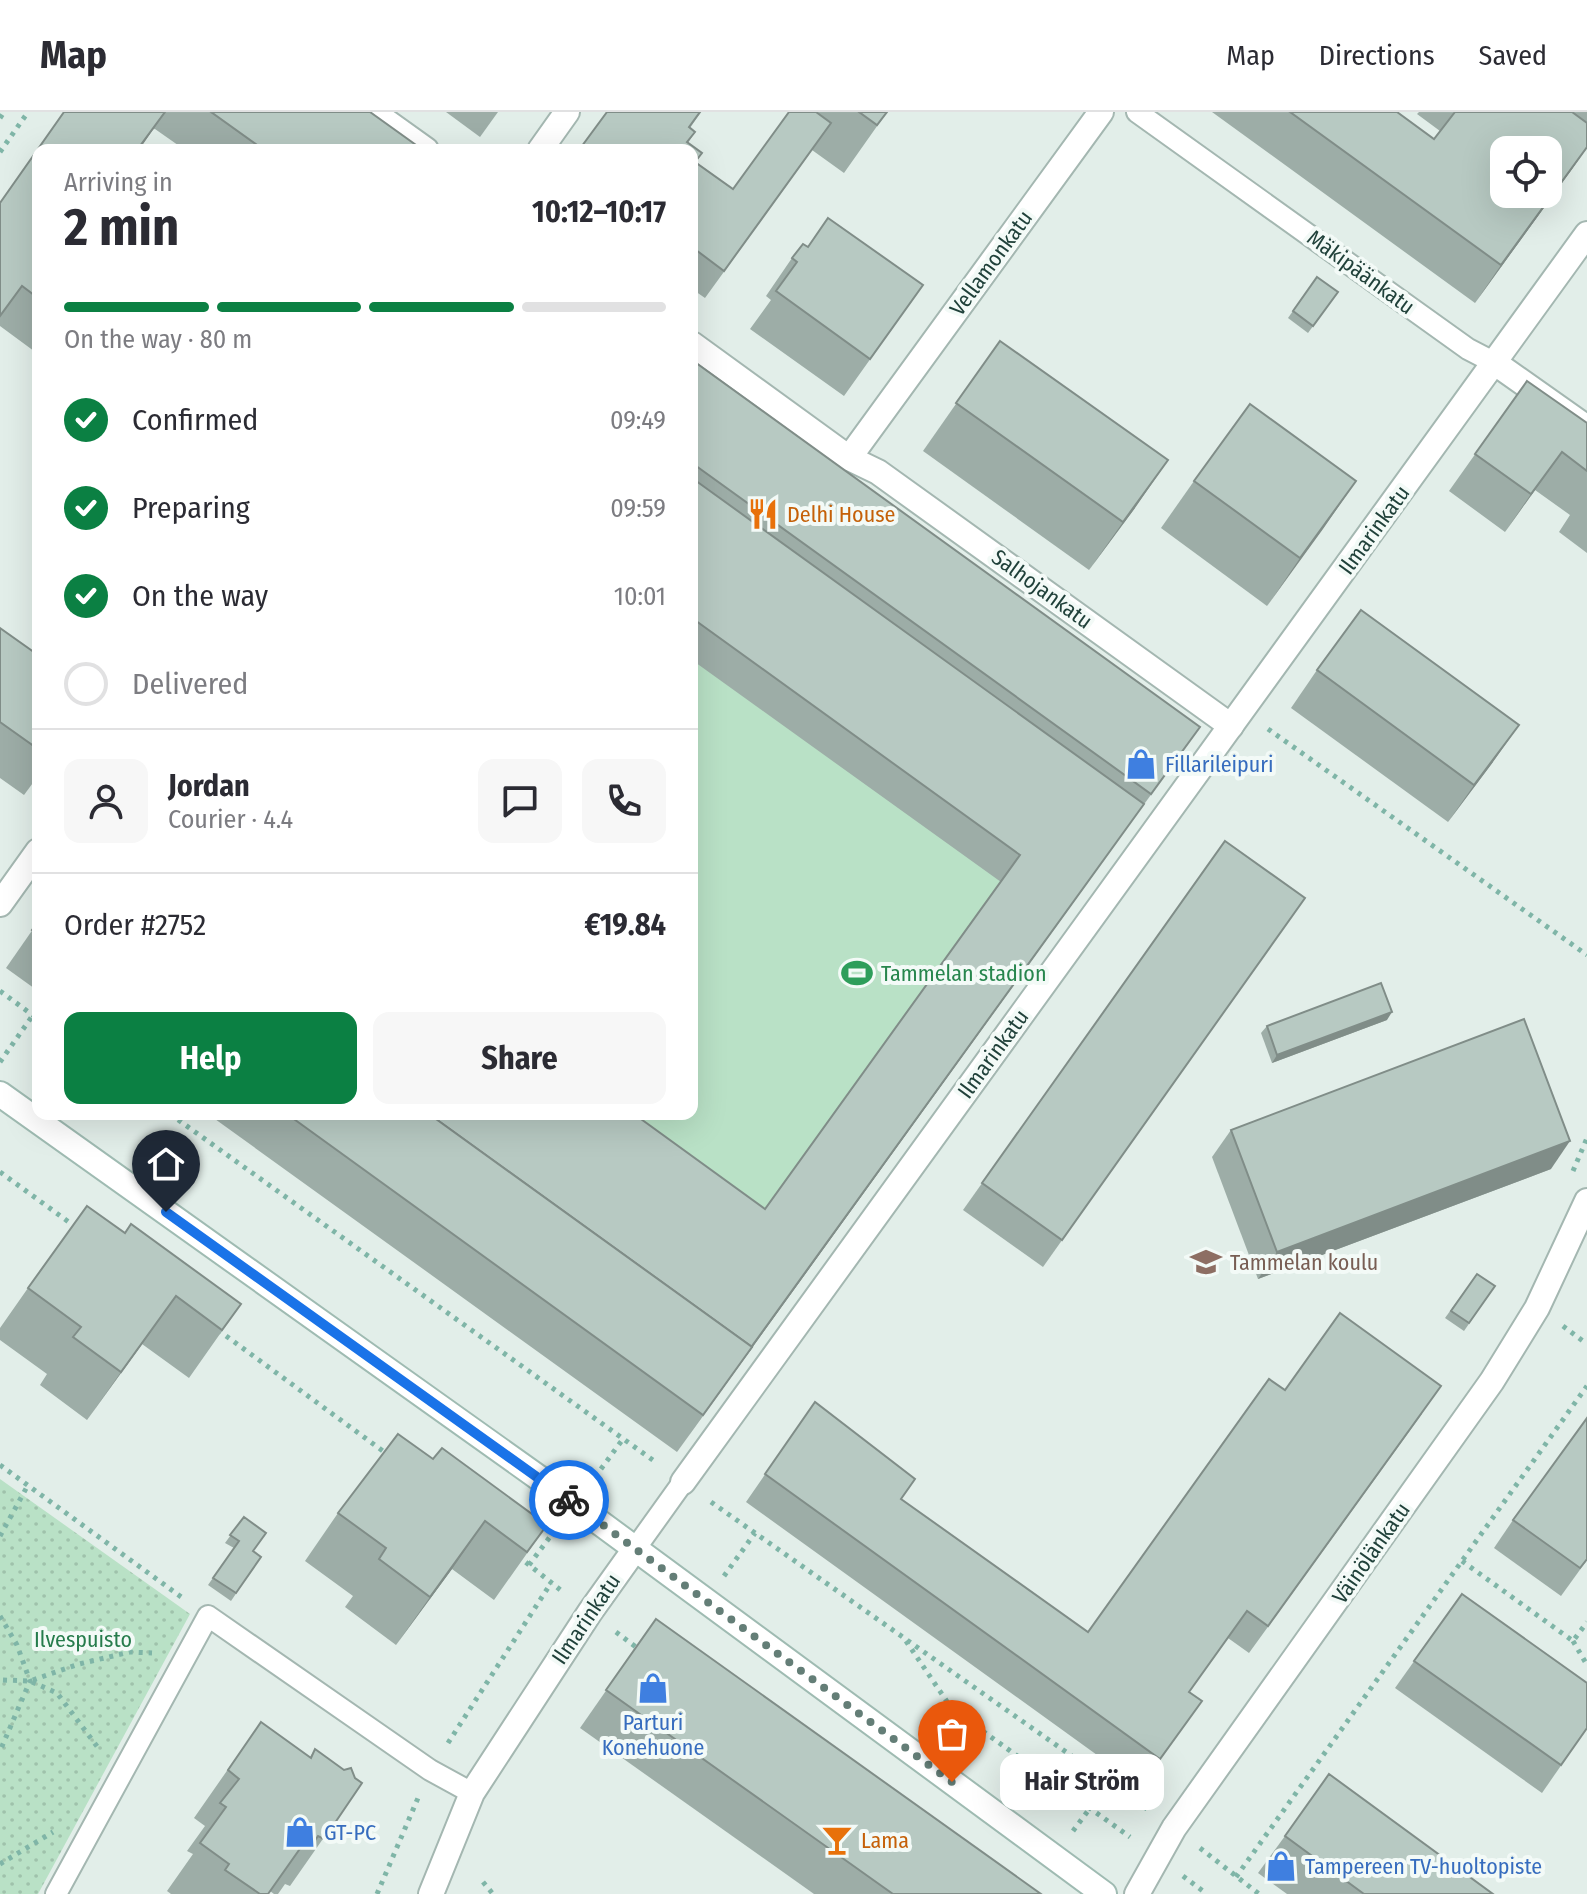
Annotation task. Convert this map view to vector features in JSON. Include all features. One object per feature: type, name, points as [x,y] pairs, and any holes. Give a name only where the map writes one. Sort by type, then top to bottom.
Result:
[{"type":"street","points":[[373,112],[418,144]]},
{"type":"street","points":[[544,144],[567,112]]},
{"type":"street","name":"Vellamonkatu","points":[[849,458],[1101,112]]},
{"type":"street","name":"Ilmarinkatu","points":[[683,1482],[1587,234]]},
{"type":"street","name":"Salhojankatu","points":[[698,348],[849,458],[878,472],[1231,726]]},
{"type":"street","name":"Mäkipäänkatu","points":[[1495,363],[1587,428]]},
{"type":"street","points":[[0,904],[32,859]]},
{"type":"street","points":[[0,1094],[32,1117]]},
{"type":"street","points":[[37,1120],[533,1473],[1104,1894]]},
{"type":"street","name":"Väinölänkatu","points":[[1137,1894],[1174,1828],[1492,1381],[1537,1308],[1587,1201]]},
{"type":"street","name":"Ilmarinkatu","points":[[431,1894],[472,1793],[590,1612],[635,1549]]},
{"type":"lane","name":"Mäkipäänkatu","points":[[1137,112],[1468,349],[1495,363]]},
{"type":"lane","name":"Ilmarinkatu","points":[[635,1549],[683,1482]]},
{"type":"lane","points":[[56,1894],[208,1616],[430,1770],[472,1793]]},
{"type":"path","points":[[0,118],[4,112]]},
{"type":"path","points":[[0,152],[28,112]]},
{"type":"path","points":[[1256,720],[1587,955]]},
{"type":"path","points":[[0,991],[32,1015]]},
{"type":"path","points":[[0,1062],[32,1021]]},
{"type":"path","points":[[178,1120],[623,1439]]},
{"type":"path","points":[[0,1172],[89,1237]]},
{"type":"path","points":[[217,1330],[395,1460]]},
{"type":"path","points":[[1236,1877],[1587,1386]]},
{"type":"path","points":[[0,1465],[208,1616]]},
{"type":"path","points":[[683,1482],[1174,1828],[1259,1894]]},
{"type":"path","points":[[0,1536],[28,1485]]},
{"type":"path","points":[[517,1555],[649,1656]]},
{"type":"path","points":[[1462,1561],[1573,1641],[1587,1665]]},
{"type":"path","points":[[377,1894],[430,1770],[551,1583]]},
{"type":"path","points":[[0,1616],[17,1645],[30,1681],[0,1751]]},
{"type":"path","points":[[1573,1641],[1587,1622]]},
{"type":"path","points":[[903,1637],[952,1709],[1207,1894]]},
{"type":"path","points":[[3,1680],[30,1681],[79,1664],[130,1652],[184,1656]]},
{"type":"path","points":[[30,1681],[57,1693],[101,1752],[117,1782]]},
{"type":"path","points":[[483,1882],[493,1894]]},
{"type":"green space","name":"Tammelan stadion","points":[[698,523],[1125,831],[725,1384],[359,1120],[698,1120]]},
{"type":"green space","name":"Ilvespuisto","points":[[0,1479],[190,1614],[38,1894],[0,1894]]},
{"type":"building","points":[[64,112],[165,112],[141,144],[41,144]]},
{"type":"building","points":[[211,112],[370,112],[415,144],[256,144]]},
{"type":"building","points":[[607,112],[700,112],[689,127],[695,132],[687,142],[690,144],[583,144]]},
{"type":"building","points":[[789,112],[816,112],[831,123],[724,271],[698,252],[698,164],[733,189]]},
{"type":"building","points":[[859,112],[887,112],[877,125]]},
{"type":"building","points":[[1290,112],[1397,112],[1434,139],[1455,112],[1572,112],[1587,123],[1587,147],[1562,181],[1562,136],[1490,136],[1490,208],[1543,208],[1501,265]]},
{"type":"building","points":[[32,158],[32,294],[22,286],[0,316],[0,203]]},
{"type":"building","points":[[828,218],[923,285],[870,359],[776,291],[797,262],[792,258],[803,244],[808,247]]},
{"type":"building","points":[[1317,277],[1338,292],[1313,326],[1293,311]]},
{"type":"building","points":[[1000,341],[1168,460],[1123,522],[956,403]]},
{"type":"building","points":[[698,364],[1200,727],[1151,794],[698,467]]},
{"type":"building","points":[[1527,381],[1587,423],[1587,471],[1562,452],[1531,494],[1475,454]]},
{"type":"building","points":[[1250,404],[1356,481],[1300,558],[1194,481]]},
{"type":"building","points":[[698,482],[1144,804],[751,1347],[437,1120],[642,1120],[765,1209],[1020,855],[698,622]]},
{"type":"building","points":[[1361,610],[1519,725],[1474,785],[1317,670]]},
{"type":"building","points":[[0,628],[32,651],[32,745],[0,722]]},
{"type":"building","points":[[1225,841],[1305,898],[1062,1240],[982,1183]]},
{"type":"building","points":[[1381,983],[1392,1012],[1277,1055],[1267,1026]]},
{"type":"building","points":[[1524,1019],[1570,1141],[1277,1252],[1231,1130]]},
{"type":"building","points":[[295,1120],[437,1120],[752,1347],[703,1415]]},
{"type":"building","points":[[87,1206],[125,1233],[131,1224],[241,1304],[222,1330],[176,1296],[121,1372],[73,1337],[81,1327],[28,1288]]},
{"type":"building","points":[[1477,1274],[1495,1286],[1469,1323],[1451,1311]]},
{"type":"building","points":[[1340,1313],[1441,1386],[1268,1626],[1247,1611],[1189,1692],[1202,1701],[1160,1759],[765,1474],[815,1402],[915,1479],[901,1499],[1088,1632],[1269,1379],[1285,1390]]},
{"type":"building","points":[[1587,1418],[1587,1559],[1580,1568],[1513,1520]]},
{"type":"building","points":[[398,1434],[433,1459],[442,1448],[547,1525],[527,1552],[485,1521],[430,1597],[379,1559],[386,1548],[338,1513]]},
{"type":"building","points":[[244,1517],[266,1533],[253,1551],[261,1557],[236,1593],[213,1578],[239,1541],[230,1535]]},
{"type":"building","points":[[1462,1594],[1587,1683],[1587,1728],[1561,1765],[1414,1661]]},
{"type":"building","points":[[656,1619],[1041,1894],[893,1894],[606,1690]]},
{"type":"building","points":[[261,1722],[311,1758],[315,1749],[344,1770],[351,1768],[355,1778],[362,1783],[324,1839],[318,1836],[310,1848],[304,1843],[268,1894],[260,1894],[225,1870],[229,1864],[200,1843],[226,1807],[220,1803],[239,1779],[228,1770]]},
{"type":"building","points":[[1329,1774],[1493,1894],[1364,1894],[1285,1836]]},
{"type":"way so far","points":[[569,1500],[952,1782]]},
{"type":"place","name":"Delhi House","points":[[763,514]]},
{"type":"place","name":"Fillarileipuri","points":[[1141,764]]},
{"type":"place","name":"Tammelan stadion","points":[[857,973]]},
{"type":"place","name":"Tammelan koulu","points":[[1206,1262]]},
{"type":"place","name":"Parturi Konehuone","points":[[653,1688]]},
{"type":"place","name":"Hair Ström","points":[[952,1782]]},
{"type":"place","name":"GT-PC","points":[[300,1832]]},
{"type":"place","name":"Lama","points":[[837,1840]]},
{"type":"place","name":"Tampereen TV-huoltopiste","points":[[1281,1866]]},
{"type":"route","points":[[166,1212],[569,1500]]}]
